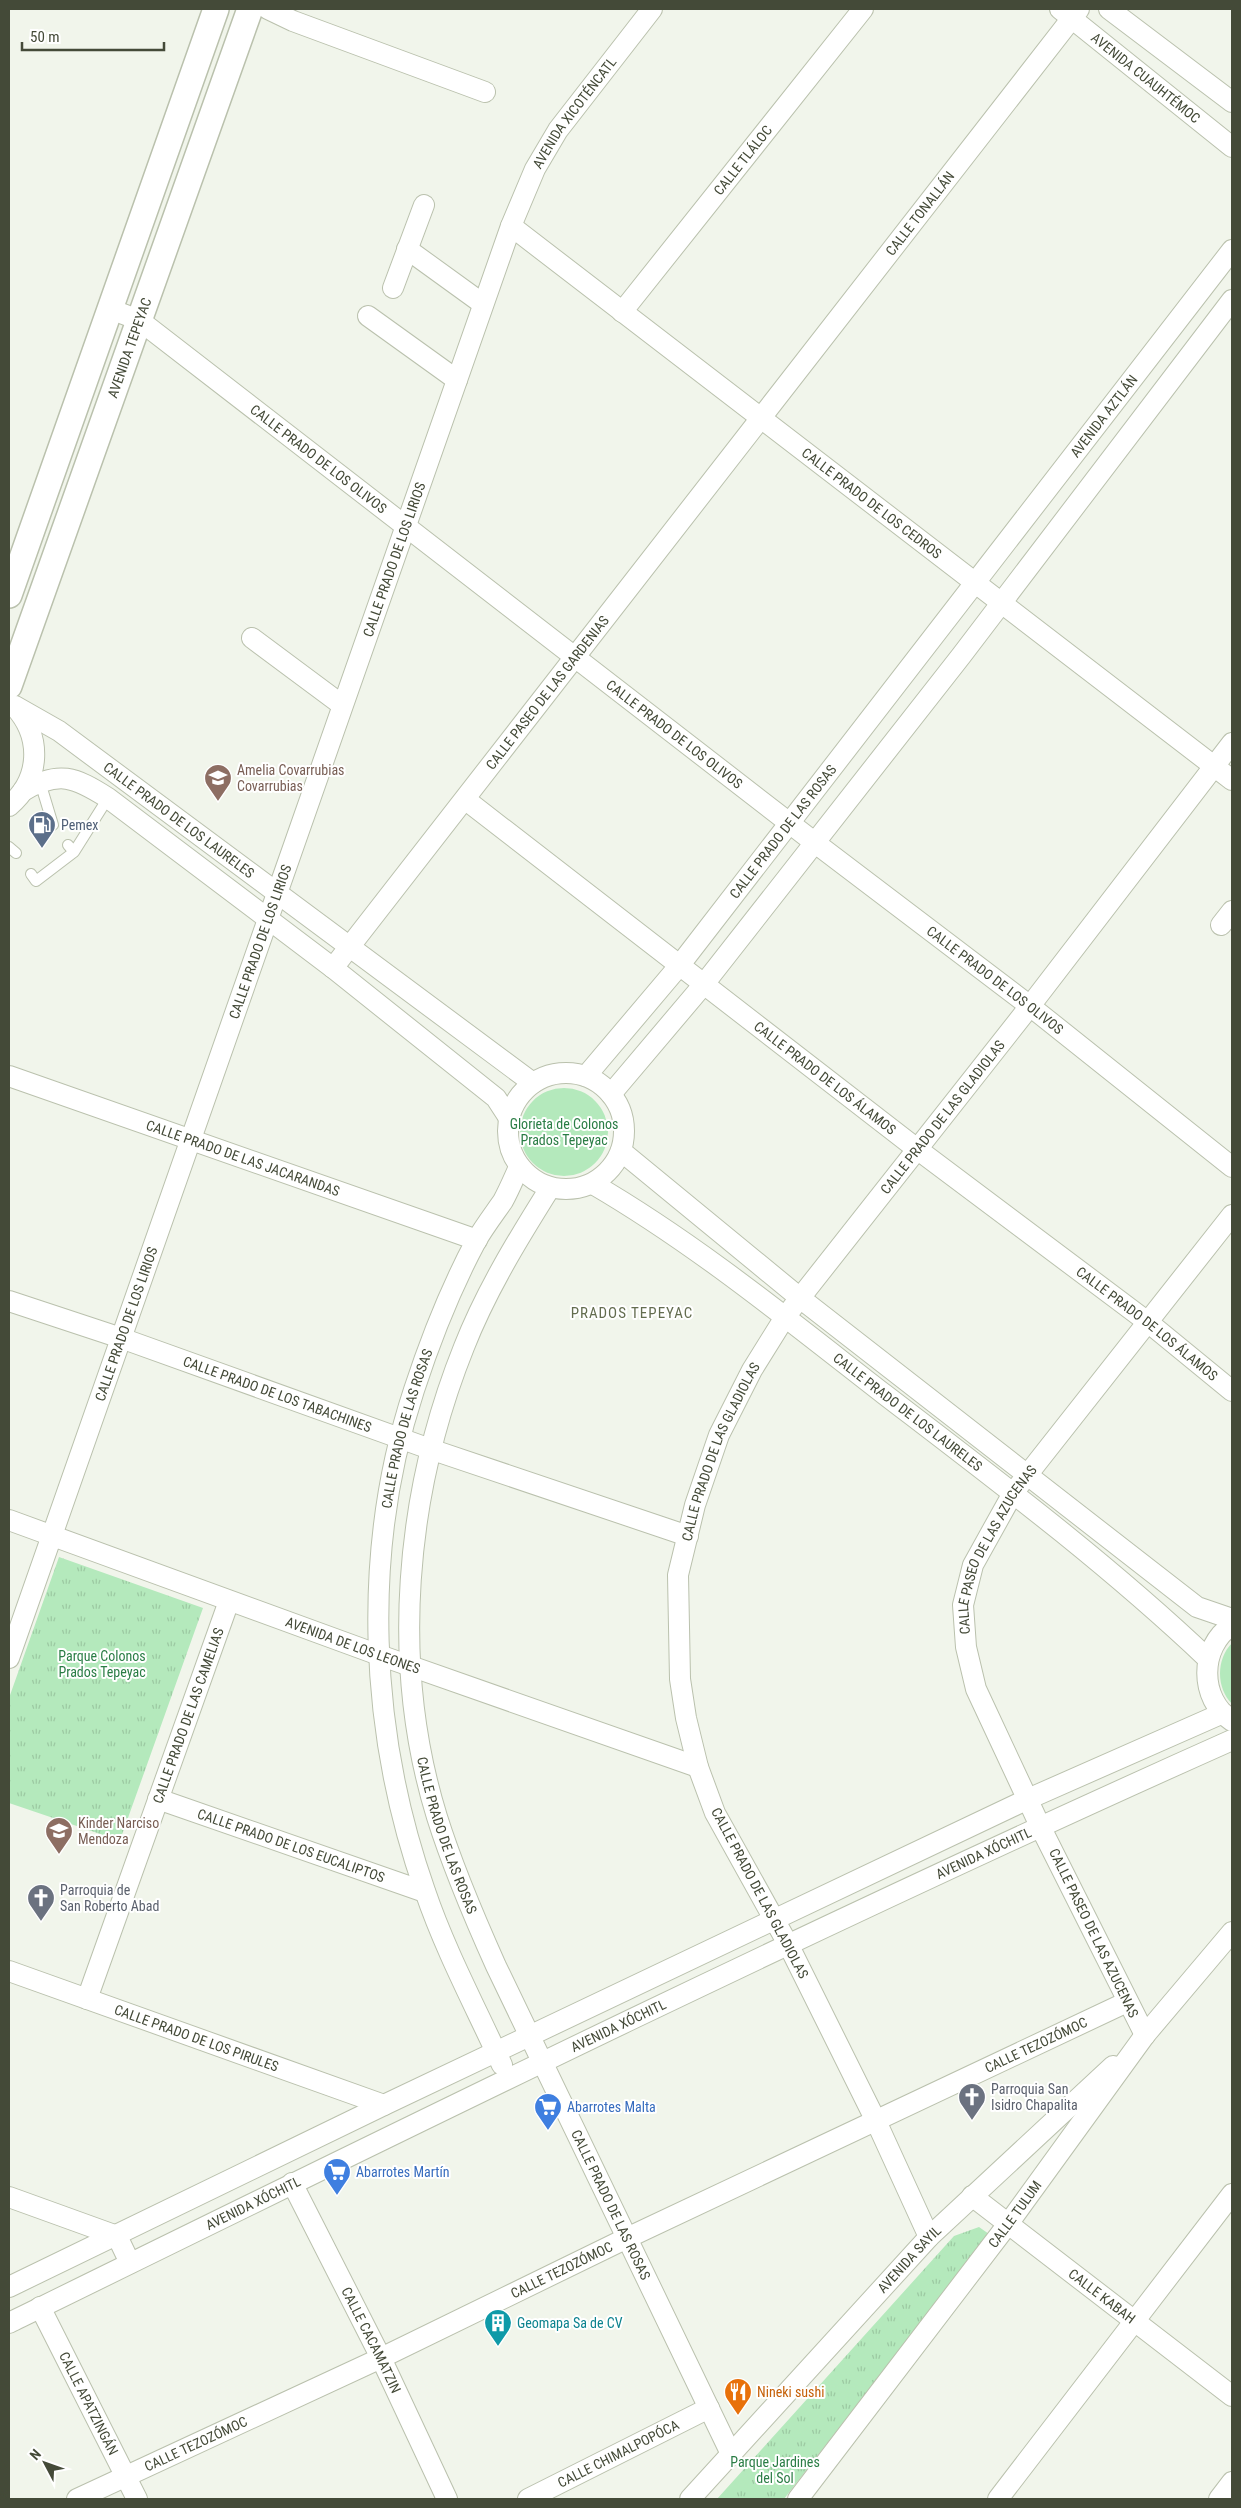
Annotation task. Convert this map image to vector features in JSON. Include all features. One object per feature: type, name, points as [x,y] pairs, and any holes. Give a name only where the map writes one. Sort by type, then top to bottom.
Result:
[{"type":"street","points":[[9,595],[216,9]]},
{"type":"street","name":"AVENIDA TEPEYAC","points":[[11,698],[139,320],[250,9]]},
{"type":"street","points":[[268,9],[292,21],[485,92]]},
{"type":"street","name":"AVENIDA XICOTÉNCATL","points":[[511,226],[535,169],[558,130],[652,9]]},
{"type":"street","name":"CALLE TLÁLOC","points":[[622,312],[863,9]]},
{"type":"street","points":[[1109,9],[1232,102]]},
{"type":"street","name":"AVENIDA CUAUHTÉMOC","points":[[1070,12],[1232,147]]},
{"type":"street","name":"CALLE TONALLÁN","points":[[760,418],[1070,12]]},
{"type":"street","points":[[393,288],[424,205]]},
{"type":"street","name":"CALLE PRADO DE LOS LIRIOS","points":[[9,1658],[511,226]]},
{"type":"street","name":"CALLE PRADO DE LOS CEDROS","points":[[511,226],[1232,780]]},
{"type":"street","points":[[407,249],[483,304]]},
{"type":"street","name":"AVENIDA AZTLÁN","points":[[974,582],[1232,250]]},
{"type":"street","points":[[611,1094],[704,984],[1001,603],[1232,300]]},
{"type":"street","name":"CALLE PRADO DE LOS OLIVOS","points":[[110,310],[139,320],[789,823],[1030,1006],[1232,1167]]},
{"type":"street","points":[[368,316],[457,380]]},
{"type":"street","name":"CALLE PASEO DE LAS GARDENIAS","points":[[333,968],[466,800],[760,418]]},
{"type":"street","name":"CALLE PRADO DE LAS ROSAS","points":[[586,1076],[679,966],[974,582]]},
{"type":"street","points":[[252,638],[342,705]]},
{"type":"street","points":[[9,806],[32,787],[34,767],[34,741],[24,716],[11,698]]},
{"type":"street","name":"CALLE PRADO DE LOS LAURELES","points":[[11,698],[59,731],[533,1084]]},
{"type":"street","name":"CALLE PRADO DE LAS GLADIOLAS","points":[[929,2237],[876,2121],[789,1946],[773,1920],[716,1813],[698,1767],[686,1718],[680,1679],[678,1575],[695,1505],[719,1435],[752,1370],[785,1317],[1030,1006],[1232,743]]},
{"type":"street","name":"CALLE PRADO DE LOS LAURELES","points":[[32,787],[63,778],[82,781],[108,798],[333,968],[496,1098],[509,1118]]},
{"type":"street","name":"CALLE PRADO DE LOS ÁLAMOS","points":[[466,800],[917,1150],[1149,1323],[1232,1390]]},
{"type":"street","points":[[570,1073],[586,1076],[600,1083],[611,1094],[621,1111],[625,1131],[621,1151],[610,1170],[593,1184],[572,1190],[550,1188],[528,1176],[519,1166],[509,1143],[509,1118],[518,1099],[533,1084],[553,1074],[570,1073]]},
{"type":"street","name":"CALLE PRADO DE LAS JACARANDAS","points":[[9,1076],[192,1138],[477,1240]]},
{"type":"street","name":"CALLE PRADO DE LOS LAURELES","points":[[621,1151],[800,1298],[1197,1607],[1232,1619]]},
{"type":"street","name":"CALLE PRADO DE LAS ROSAS","points":[[508,2079],[425,1892],[408,1836],[390,1759],[379,1655],[380,1564],[392,1472],[414,1389],[430,1347],[477,1240],[504,1199],[519,1166]]},
{"type":"street","name":"CALLE PRADO DE LOS LAURELES","points":[[593,1184],[639,1211],[785,1317],[1013,1493],[1178,1630],[1208,1659]]},
{"type":"street","name":"CALLE PRADO DE LAS ROSAS","points":[[550,1188],[506,1260],[482,1306],[452,1380],[430,1449],[419,1508],[412,1569],[410,1666],[421,1750],[437,1816],[469,1906],[542,2063],[731,2454]]},
{"type":"street","name":"CALLE PASEO DE LAS AZUCENAS","points":[[1145,2035],[1040,1826],[976,1689],[966,1647],[963,1605],[973,1565],[1013,1493],[1149,1323],[1232,1215]]},
{"type":"street","name":"CALLE PRADO DE LOS TABACHINES","points":[[9,1301],[121,1338],[430,1449],[688,1536]]},
{"type":"street","name":"AVENIDA DE LOS LEONES","points":[[9,1520],[379,1655],[698,1767]]},
{"type":"street","name":"CALLE PRADO DE LAS CAMELIAS","points":[[87,1999],[229,1600]]},
{"type":"street","points":[[1228,1717],[1216,1704],[1209,1688],[1208,1659],[1219,1636],[1232,1625]]},
{"type":"street","name":"AVENIDA XÓCHITL","points":[[9,2287],[118,2236],[384,2105],[1028,1799],[1228,1717]]},
{"type":"street","name":"AVENIDA XÓCHITL","points":[[9,2323],[508,2079],[1040,1826],[1232,1740]]},
{"type":"street","name":"CALLE PRADO DE LOS EUCALIPTOS","points":[[158,1799],[425,1892]]},
{"type":"street","name":"CALLE TULUM","points":[[798,2499],[1008,2224],[1145,2035],[1232,1932]]},
{"type":"street","name":"CALLE PRADO DE LOS PIRULES","points":[[9,1971],[384,2105]]},
{"type":"street","name":"CALLE TEZOZÓMOC","points":[[77,2499],[381,2358],[627,2238],[1127,2002]]},
{"type":"street","name":"AVENIDA SAYIL","points":[[690,2499],[929,2237],[1145,2035]]},
{"type":"street","name":"CALLE CACAMATZIN","points":[[292,2183],[381,2358],[447,2499]]},
{"type":"street","points":[[998,2499],[1232,2194]]},
{"type":"street","name":"CALLE KABAH","points":[[972,2196],[1232,2396]]},
{"type":"street","points":[[9,2198],[118,2236],[130,2263]]},
{"type":"street","name":"CALLE APATZINGÁN","points":[[40,2308],[137,2499]]},
{"type":"street","name":"CALLE CHIMALPOPÓCA","points":[[528,2499],[710,2408]]},
{"type":"street","points":[[1219,2499],[1232,2482]]},
{"type":"lane","points":[[32,787],[53,825]]},
{"type":"lane","points":[[31,874],[36,881],[71,848],[108,798]]},
{"type":"green space","name":"Glorieta de Colonos Prados Tepeyac","points":[[564,1088],[581,1091],[589,1095],[601,1107],[605,1115],[608,1132],[605,1149],[601,1157],[589,1169],[581,1173],[564,1176],[547,1173],[539,1169],[527,1157],[523,1149],[520,1132],[523,1115],[527,1107],[539,1095],[547,1091]]},
{"type":"green space","name":"Parque Colonos Prados Tepeyac","points":[[59,1557],[203,1608],[119,1843],[115,1839],[9,1803],[9,1698]]},
{"type":"green space","points":[[1232,1643],[1232,1704],[1223,1690],[1220,1674],[1223,1657]]},
{"type":"green space","name":"Parque Jardines del Sol","points":[[979,2227],[989,2234],[784,2499],[717,2499],[954,2236]]},
{"type":"place","name":"Amelia Covarrubias Covarrubias","points":[[218,802]]},
{"type":"place","name":"Pemex","points":[[42,849]]},
{"type":"place","name":"Kinder Narciso Mendoza","points":[[59,1855]]},
{"type":"place","name":"Parroquia de San Roberto Abad","points":[[41,1922]]},
{"type":"place","name":"Parroquia San Isidro Chapalita","points":[[972,2121]]},
{"type":"place","name":"Abarrotes Malta","points":[[548,2131]]},
{"type":"place","name":"Abarrotes Martín","points":[[337,2196]]},
{"type":"place","name":"Geomapa Sa de CV","points":[[498,2347]]},
{"type":"place","name":"Nineki sushi","points":[[738,2416]]},
{"type":"district","name":"PRADOS TEPEYAC","points":[[632,1313]]}]
